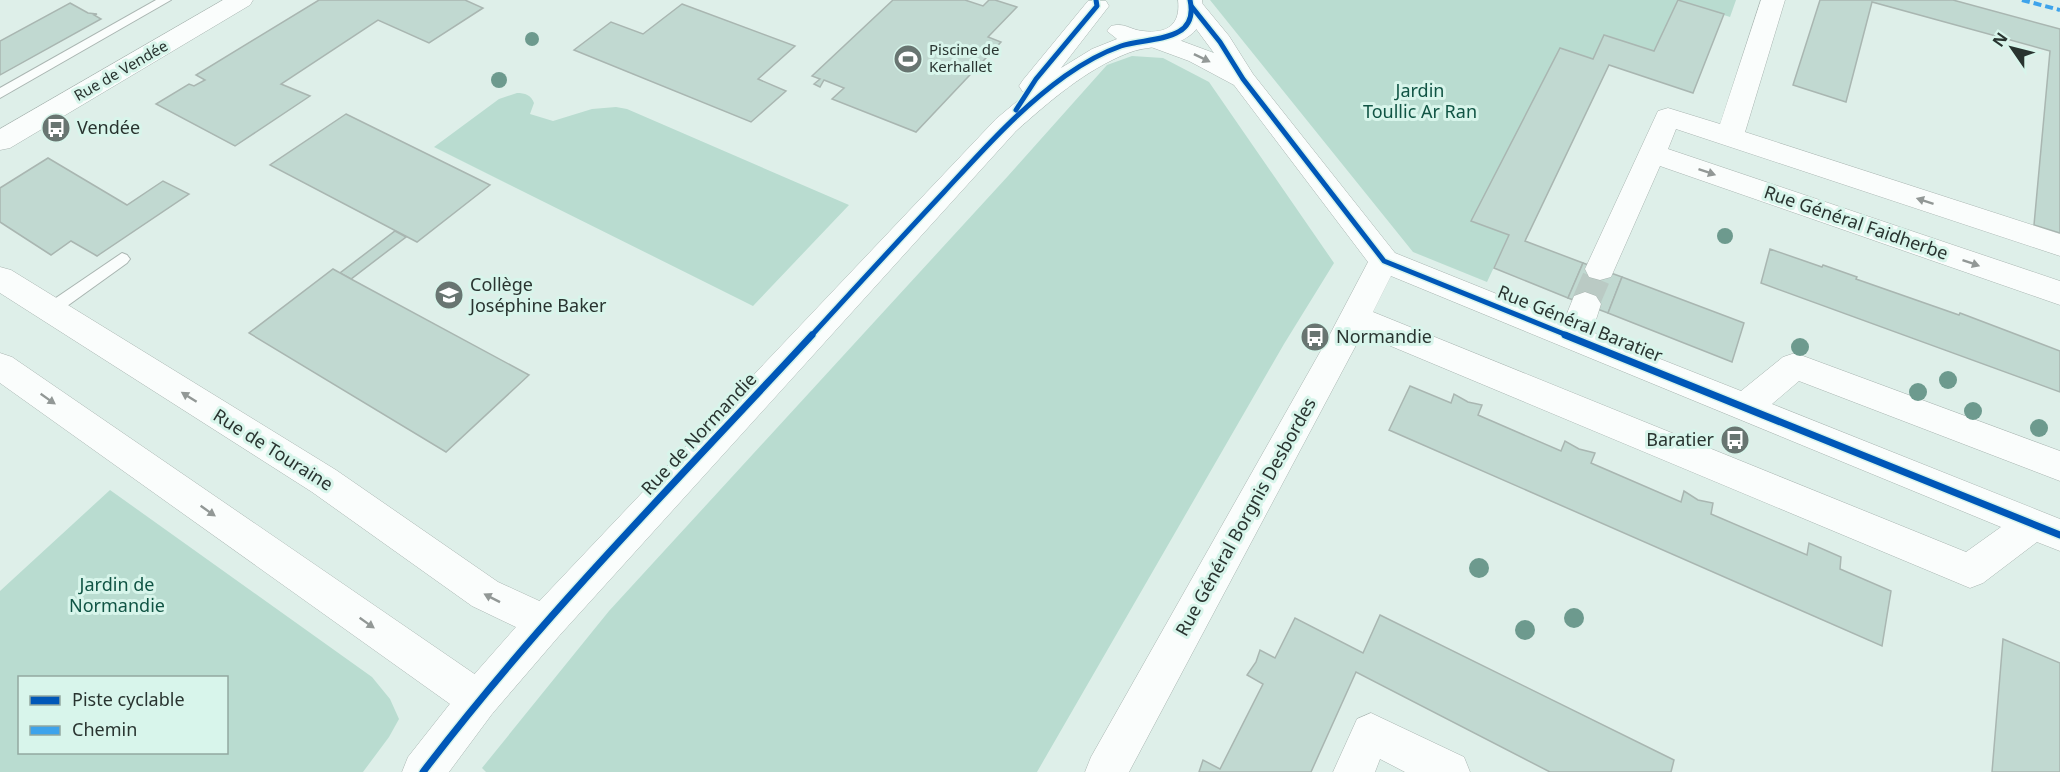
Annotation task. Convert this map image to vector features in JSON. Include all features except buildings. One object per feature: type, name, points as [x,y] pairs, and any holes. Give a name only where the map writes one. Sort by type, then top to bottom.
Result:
[{"type":"street","name":"Rue de Vendée","points":[[0,141],[241,0]]},
{"type":"street","points":[[1730,137],[1773,0]]},
{"type":"street","points":[[1096,3],[1104,18],[1125,36],[1150,40],[1198,55],[1243,80]]},
{"type":"street","name":"Rue de Normandie","points":[[1006,124],[1036,79],[1096,3]]},
{"type":"street","points":[[1191,3],[1220,42],[1243,80],[1384,261]]},
{"type":"street","name":"Rue de Normandie","points":[[423,772],[478,700],[544,623],[1006,124],[1075,68],[1103,53],[1176,34],[1188,22],[1191,3]]},
{"type":"street","points":[[1600,269],[1668,117],[2060,245]]},
{"type":"street","name":"Rue Général Faidherbe","points":[[1651,153],[2060,293]]},
{"type":"street","name":"Rue Général Borgnis Desbordes","points":[[1106,772],[1340,346],[1384,261]]},
{"type":"street","name":"Rue Général Baratier","points":[[1384,261],[2047,529]]},
{"type":"street","name":"Rue de Touraine","points":[[0,278],[324,481],[484,594],[544,623]]},
{"type":"street","points":[[1574,338],[1585,304]]},
{"type":"street","points":[[1354,317],[1970,571],[2047,529]]},
{"type":"street","points":[[0,366],[478,700]]},
{"type":"street","points":[[1746,406],[1795,366],[2060,466]]},
{"type":"street","points":[[1354,772],[1371,733],[1449,772]]},
{"type":"lane","points":[[0,94],[165,0]]},
{"type":"lane","points":[[50,310],[122,259]]},
{"type":"green space","name":"Jardin Toullic Ar Ran","points":[[1210,0],[1678,0],[1654,51],[1604,35],[1593,59],[1560,48],[1472,221],[1509,235],[1487,282],[1413,252]]},
{"type":"green space","points":[[1678,0],[1736,0],[1730,17]]},
{"type":"green space","points":[[1132,56],[1163,58],[1209,82],[1334,263],[1284,344],[1037,772],[486,772],[482,768],[609,611],[1107,65]]},
{"type":"green space","points":[[523,93],[533,100],[530,114],[553,121],[592,109],[616,107],[627,109],[849,205],[753,306],[434,147],[499,99]]},
{"type":"green space","name":"Jardin de Normandie","points":[[110,490],[372,677],[390,699],[399,719],[389,737],[363,772],[0,772],[0,591]]},
{"type":"tunnel","points":[[1585,304],[1600,269]]},
{"type":"marked path","points":[[2022,0],[2060,10]]},
{"type":"cycle path","points":[[1016,110],[1036,79],[1097,6],[1096,0]]},
{"type":"cycle path","points":[[423,772],[478,700],[545,623],[1006,125],[1052,86],[1089,60],[1125,44],[1164,38],[1178,32],[1189,18],[1190,0]]},
{"type":"cycle path","points":[[1192,7],[1220,42],[1243,79],[1384,261],[2060,535]]},
{"type":"place","name":"Piscine de Kerhallet","points":[[908,59]]},
{"type":"place","name":"Vendée","points":[[56,128]]},
{"type":"place","name":"Collège Joséphine Baker","points":[[449,295]]},
{"type":"place","name":"Normandie","points":[[1315,337]]},
{"type":"place","name":"Baratier","points":[[1735,440]]}]
